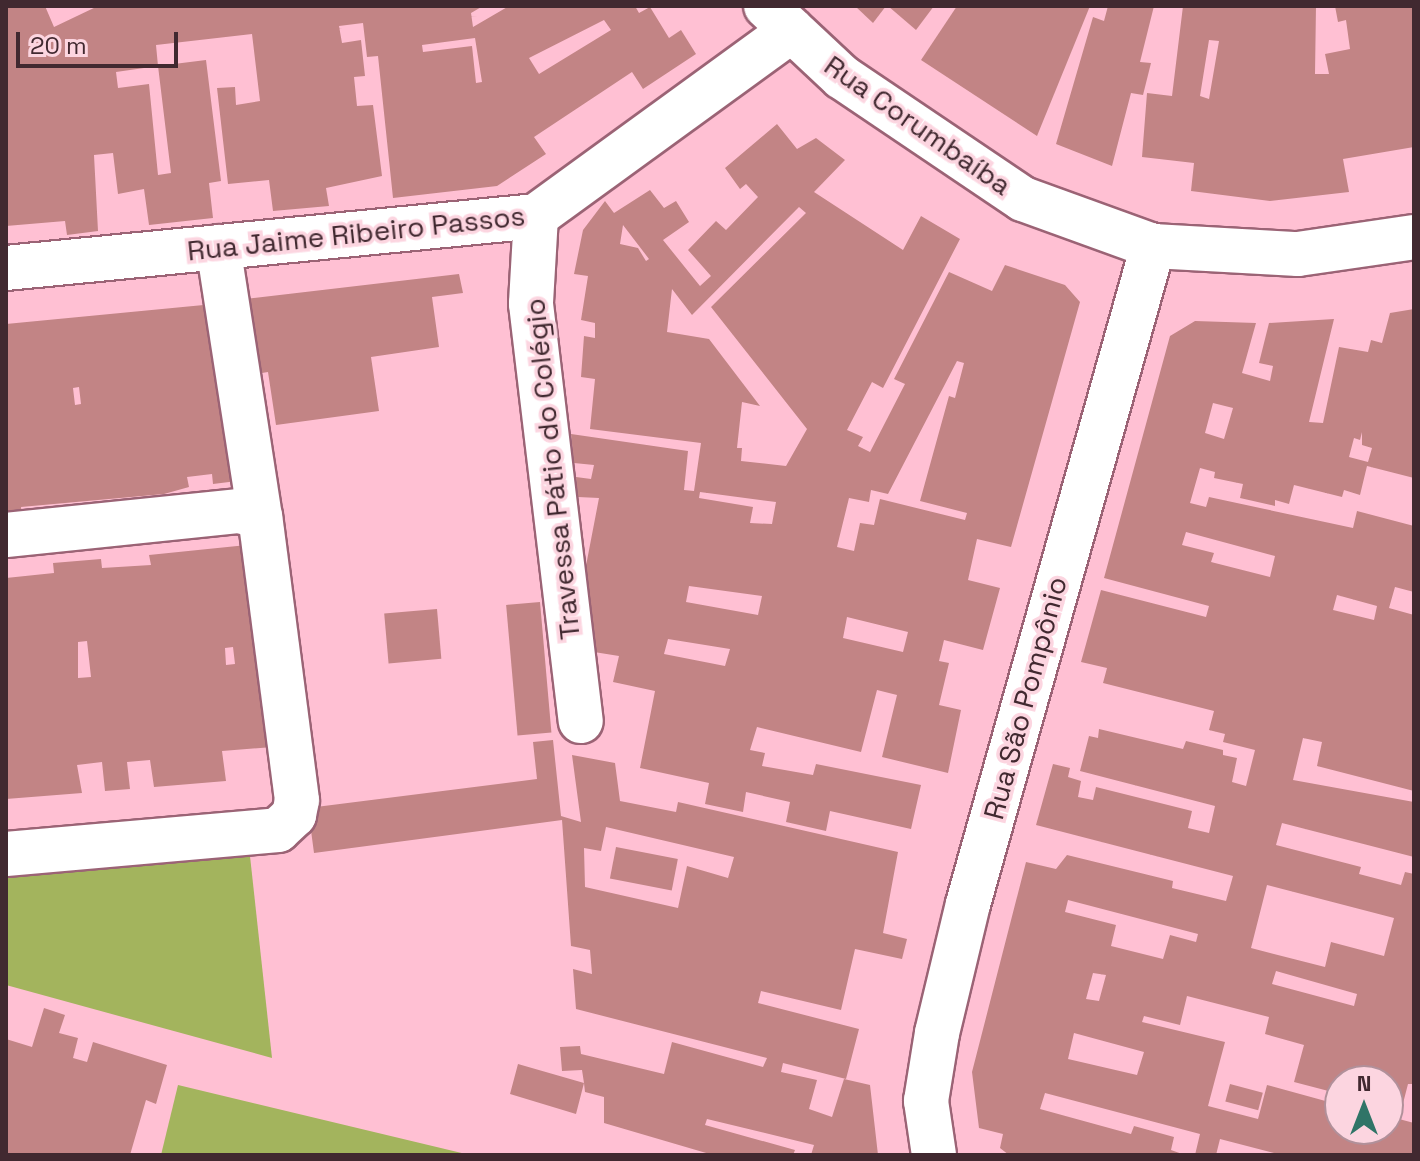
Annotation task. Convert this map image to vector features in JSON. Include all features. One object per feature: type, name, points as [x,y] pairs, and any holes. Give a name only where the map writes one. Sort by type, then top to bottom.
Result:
[{"type":"street","name":"Rua Jaime Ribeiro Passos","points":[[6,268],[536,216],[779,18]]},
{"type":"street","name":"Rua Corumbaíba","points":[[779,18],[855,86],[1023,199],[1153,246],[1298,254],[1414,237]]},
{"type":"street","name":"Travessa Pátio do Colégio","points":[[536,216],[531,304],[581,721]]},
{"type":"street","name":"Rua São Pompônio","points":[[934,1155],[926,1101],[940,1019],[1153,246]]},
{"type":"street","points":[[6,854],[278,830],[289,823],[297,800],[260,517],[218,247]]},
{"type":"street","points":[[6,535],[240,511],[260,517]]},
{"type":"green space","points":[[250,856],[272,1058],[6,985],[6,876]]},
{"type":"green space","points":[[178,1085],[470,1155],[161,1155]]},
{"type":"building","points":[[6,6],[45,6],[54,27],[98,6],[483,6],[471,13],[473,27],[509,6],[635,6],[639,13],[650,7],[669,38],[681,30],[696,54],[643,89],[632,72],[534,137],[546,154],[497,186],[393,198],[378,56],[367,57],[363,23],[339,26],[342,43],[361,40],[365,76],[354,77],[357,106],[373,105],[382,176],[326,188],[329,206],[273,211],[269,180],[228,184],[217,88],[235,87],[236,105],[260,101],[252,34],[156,45],[158,66],[206,60],[221,181],[209,183],[213,218],[149,225],[144,189],[118,194],[113,153],[94,155],[98,231],[67,235],[65,221],[6,226]],"holes":[[[604,20],[611,30],[539,74],[529,58]],[[475,38],[482,82],[476,83],[472,46],[423,52],[422,45]],[[158,66],[171,173],[158,175],[149,84],[118,88],[116,72]]]},
{"type":"building","points":[[855,6],[886,6],[873,23]]},
{"type":"building","points":[[888,6],[934,6],[916,30]]},
{"type":"building","points":[[957,6],[1090,6],[1037,136],[921,60]]},
{"type":"building","points":[[1108,6],[1154,6],[1140,62],[1151,63],[1143,95],[1131,93],[1112,166],[1056,144],[1093,17],[1104,21]]},
{"type":"building","points":[[1183,6],[1316,6],[1315,74],[1329,74],[1325,54],[1350,49],[1346,20],[1338,22],[1335,6],[1412,6],[1414,147],[1343,159],[1349,192],[1270,201],[1191,191],[1194,163],[1142,157],[1147,93],[1172,96]],"holes":[[[1209,40],[1219,41],[1209,99],[1200,96]]]},
{"type":"building","points":[[777,124],[797,149],[816,138],[845,160],[814,192],[903,250],[921,216],[960,239],[883,388],[872,382],[847,430],[863,437],[858,446],[870,452],[905,384],[894,379],[949,272],[992,291],[1005,265],[1065,285],[1080,302],[1011,547],[977,539],[968,580],[1000,588],[983,650],[944,640],[939,661],[949,663],[939,705],[961,710],[948,773],[882,757],[897,695],[877,690],[861,752],[757,727],[750,750],[765,753],[762,766],[813,775],[816,764],[921,785],[911,829],[830,811],[826,831],[786,822],[790,802],[746,792],[743,812],[705,804],[709,783],[640,768],[655,691],[613,682],[619,656],[594,652],[585,571],[599,498],[578,497],[576,477],[591,479],[594,465],[574,463],[571,434],[688,451],[684,490],[694,491],[701,443],[590,429],[595,379],[581,377],[584,336],[595,338],[595,323],[581,320],[588,276],[574,274],[583,230],[605,201],[614,213],[650,190],[664,208],[676,201],[689,222],[663,240],[700,286],[711,276],[688,250],[716,221],[726,230],[758,197],[746,184],[740,189],[725,168]],"holes":[[[799,207],[806,213],[711,307],[807,429],[786,466],[741,461],[742,448],[737,448],[742,402],[760,406],[709,339],[667,332],[672,289],[692,315]],[[623,225],[649,259],[646,261],[638,248],[620,244]],[[957,361],[964,363],[955,398],[949,396],[920,501],[967,513],[965,520],[880,499],[874,525],[860,523],[854,551],[837,547],[849,498],[869,502],[871,490],[888,494]],[[700,492],[776,502],[772,524],[750,523],[753,507],[699,498]],[[689,586],[762,596],[758,615],[686,602]],[[847,617],[908,632],[903,652],[843,638]],[[668,639],[730,649],[725,666],[664,654]]]},
{"type":"building","points":[[459,274],[463,293],[432,297],[439,347],[371,357],[379,411],[276,425],[268,372],[250,375],[236,300]]},
{"type":"building","points":[[214,304],[237,481],[213,484],[212,474],[187,477],[189,487],[164,494],[21,507],[22,516],[6,518],[6,324]],"holes":[[[79,387],[81,404],[75,405],[73,388]]]},
{"type":"building","points":[[1414,309],[1414,478],[1367,466],[1360,495],[1344,490],[1342,497],[1294,485],[1289,504],[1275,500],[1275,506],[1240,498],[1243,484],[1214,478],[1215,472],[1200,468],[1190,503],[1206,507],[1209,497],[1353,528],[1357,511],[1414,526],[1414,592],[1395,587],[1389,608],[1414,615],[1414,791],[1317,766],[1322,742],[1303,738],[1293,780],[1414,802],[1414,857],[1282,823],[1276,845],[1361,867],[1359,874],[1401,885],[1405,872],[1414,874],[1414,1084],[1408,1084],[1404,1100],[1404,1065],[1324,1065],[1324,1090],[1294,1082],[1304,1045],[1265,1034],[1269,1017],[1187,996],[1180,1025],[1144,1016],[1142,1022],[1225,1042],[1208,1106],[1258,1119],[1267,1085],[1324,1101],[1324,1145],[1404,1145],[1404,1120],[1414,1123],[1414,1155],[1282,1155],[1220,1139],[1216,1155],[1195,1155],[1200,1134],[1045,1093],[1040,1109],[1131,1134],[1134,1126],[1174,1137],[1171,1150],[1185,1155],[1009,1155],[1000,1148],[1003,1134],[979,1128],[972,1072],[1026,862],[1056,869],[1067,855],[1173,881],[1172,888],[1226,901],[1233,876],[1036,825],[1053,764],[1070,768],[1068,777],[1081,781],[1078,797],[1093,800],[1096,787],[1192,811],[1188,828],[1209,833],[1215,806],[1080,771],[1089,736],[1098,738],[1099,729],[1183,749],[1186,741],[1223,750],[1223,755],[1237,758],[1232,782],[1246,786],[1255,750],[1223,742],[1225,734],[1209,730],[1214,711],[1103,683],[1107,668],[1081,662],[1101,590],[1206,617],[1209,606],[1104,578],[1170,336],[1195,321],[1256,323],[1242,373],[1270,381],[1273,366],[1259,363],[1269,323],[1334,319],[1309,422],[1323,423],[1339,347],[1368,352],[1371,340],[1382,343],[1390,313]],"holes":[[[1213,403],[1233,408],[1224,439],[1205,433]],[[1362,432],[1362,445],[1372,448],[1368,462],[1349,457],[1354,438],[1360,440]],[[1186,532],[1275,556],[1270,577],[1211,562],[1214,553],[1182,545]],[[1337,595],[1377,606],[1374,620],[1333,610]],[[1267,885],[1394,918],[1384,956],[1331,942],[1325,967],[1251,948]],[[1068,900],[1198,934],[1196,942],[1170,935],[1163,959],[1111,946],[1116,925],[1065,912]],[[1276,971],[1357,994],[1354,1006],[1272,984]],[[1093,973],[1106,975],[1099,1001],[1086,999]],[[1074,1033],[1144,1052],[1137,1075],[1068,1059]]]},
{"type":"building","points":[[247,545],[273,747],[222,751],[226,781],[154,787],[150,760],[127,762],[130,789],[105,791],[102,762],[77,765],[82,793],[6,799],[6,578],[54,573],[53,563],[101,559],[102,568],[151,565],[149,555]],"holes":[[[87,641],[91,677],[78,678],[78,642]],[[233,647],[235,664],[226,665],[225,648]]]},
{"type":"building","points":[[540,602],[551,733],[518,735],[506,605]]},
{"type":"building","points":[[437,609],[441,659],[389,663],[384,614]]},
{"type":"building","points":[[553,740],[561,816],[581,822],[572,755],[615,763],[620,801],[676,812],[678,802],[898,852],[883,933],[907,939],[902,959],[855,949],[841,1010],[761,991],[758,1003],[859,1029],[846,1079],[783,1063],[781,1072],[817,1080],[809,1109],[832,1117],[844,1079],[870,1085],[878,1155],[811,1155],[814,1145],[707,1119],[705,1125],[795,1150],[793,1155],[713,1155],[604,1123],[604,1097],[585,1092],[582,1070],[562,1071],[560,1047],[580,1046],[581,1054],[664,1074],[672,1042],[763,1067],[767,1058],[576,1009],[573,969],[592,974],[590,950],[571,946],[562,820],[314,853],[308,808],[537,779],[533,742]],"holes":[[[606,827],[734,857],[728,878],[687,866],[678,908],[585,887],[584,848],[601,851]]]},
{"type":"building","points":[[616,847],[678,859],[672,890],[610,878]]},
{"type":"building","points":[[44,1008],[65,1015],[59,1033],[78,1038],[73,1058],[87,1062],[93,1042],[167,1065],[156,1104],[146,1100],[130,1155],[6,1155],[6,1039],[32,1047]]},
{"type":"building","points":[[518,1064],[584,1083],[576,1114],[510,1094]]},
{"type":"building","points":[[1230,1084],[1263,1093],[1258,1110],[1225,1101]]}]
